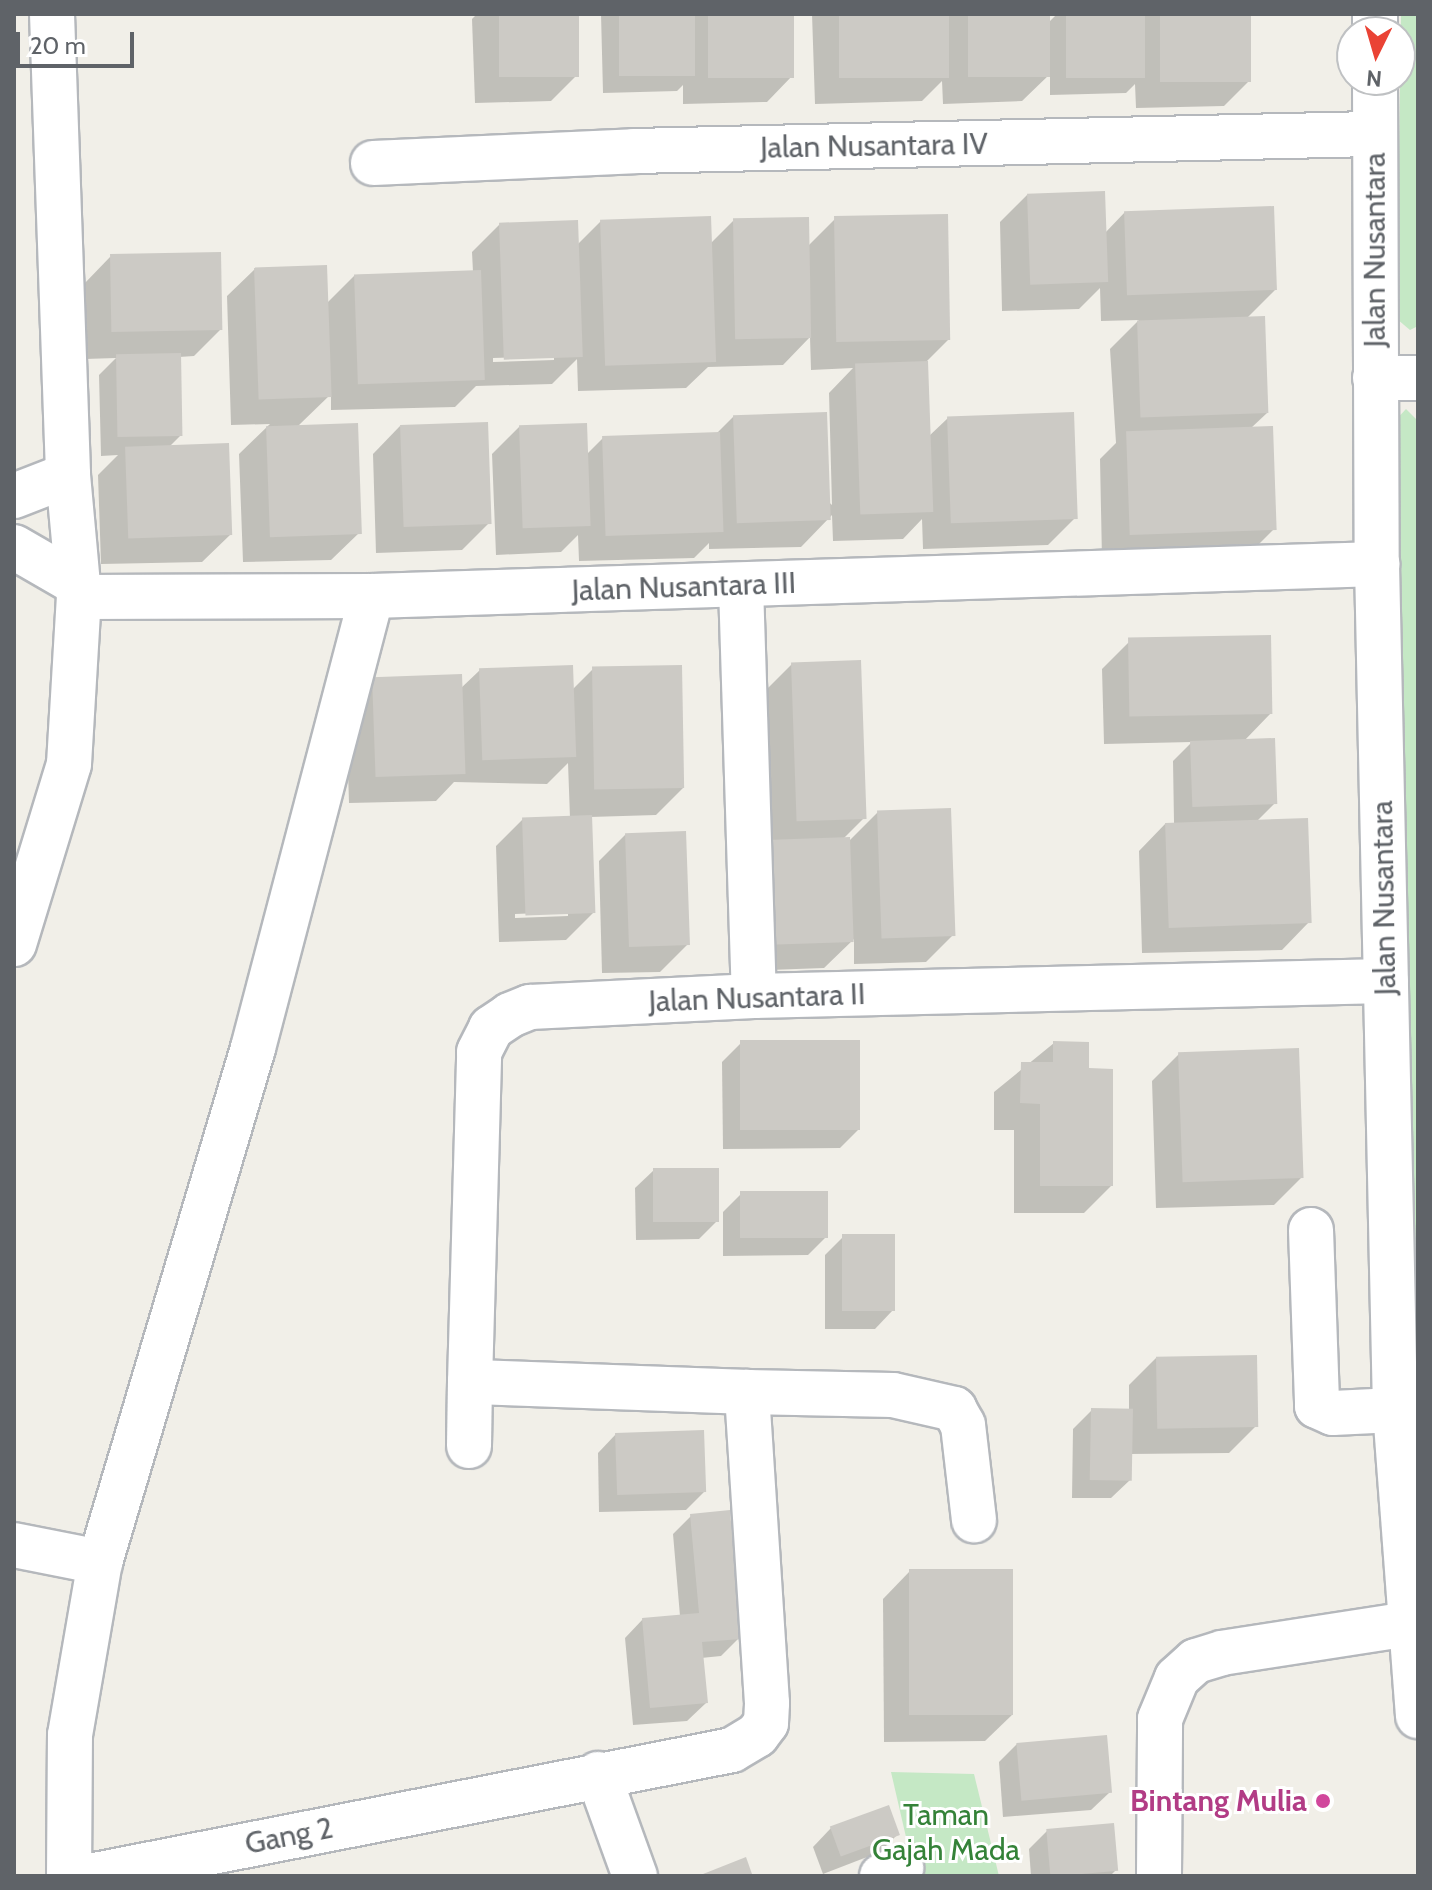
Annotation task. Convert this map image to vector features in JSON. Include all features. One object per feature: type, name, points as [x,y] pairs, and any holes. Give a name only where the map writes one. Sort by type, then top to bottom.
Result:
[{"type":"street","points":[[14,944],[69,764],[79,591],[68,475],[52,14]]},
{"type":"street","name":"Jalan Nusantara","points":[[1375,96],[1377,564],[1395,1410],[1410,1531],[1410,1624],[1418,1716]]},
{"type":"street","name":"Jalan Nusantara IV","points":[[373,163],[634,151],[1374,134]]},
{"type":"street","points":[[1375,378],[1418,378]]},
{"type":"street","points":[[14,496],[68,475]]},
{"type":"street","points":[[14,547],[79,591]]},
{"type":"street","name":"Jalan Nusantara III","points":[[79,591],[372,596],[1377,564]]},
{"type":"street","points":[[741,586],[754,996]]},
{"type":"street","points":[[69,1876],[70,1735],[100,1562],[253,1048],[372,596]]},
{"type":"street","name":"Jalan Nusantara II","points":[[469,1446],[479,1052],[491,1028],[530,1007],[754,996],[1386,981]]},
{"type":"street","points":[[1311,1230],[1317,1406],[1333,1413],[1395,1410]]},
{"type":"street","points":[[470,1382],[893,1395],[954,1409],[963,1425],[974,1520]]},
{"type":"street","name":"Gang 2","points":[[90,1876],[488,1795],[732,1750],[766,1723],[747,1392]]},
{"type":"street","points":[[14,1545],[100,1562]]},
{"type":"street","points":[[1159,1875],[1160,1719],[1177,1678],[1196,1661],[1222,1653],[1410,1624]]},
{"type":"street","points":[[598,1774],[635,1876]]},
{"type":"green space","points":[[1418,14],[1418,326],[1410,330],[1397,319],[1400,96],[1416,96],[1416,16],[1401,16]]},
{"type":"green space","points":[[1406,409],[1418,421],[1418,1368],[1394,422]]},
{"type":"green space","name":"Taman Gajah Mada","points":[[891,1772],[974,1774],[999,1876],[915,1876]]},
{"type":"building","points":[[499,14],[579,14],[579,77],[499,77]]},
{"type":"building","points":[[619,14],[695,14],[695,76],[619,76]]},
{"type":"building","points":[[708,14],[794,14],[794,78],[708,78]]},
{"type":"building","points":[[839,14],[949,14],[949,78],[839,78]]},
{"type":"building","points":[[968,14],[1050,14],[1050,77],[968,77]]},
{"type":"building","points":[[1066,14],[1145,14],[1145,78],[1066,78]]},
{"type":"building","points":[[1160,14],[1251,14],[1251,82],[1160,82]]},
{"type":"building","points":[[1105,191],[1108,282],[1030,285],[1027,194]]},
{"type":"building","points":[[1274,206],[1277,290],[1127,295],[1124,211]]},
{"type":"building","points":[[948,214],[950,340],[836,342],[834,216]]},
{"type":"building","points":[[711,216],[716,362],[605,366],[600,220]]},
{"type":"building","points":[[809,217],[811,338],[735,339],[733,218]]},
{"type":"building","points":[[578,220],[583,357],[504,360],[499,223]]},
{"type":"building","points":[[221,252],[222,330],[111,332],[110,254]]},
{"type":"building","points":[[327,265],[332,397],[259,399],[254,268]]},
{"type":"building","points":[[481,270],[485,380],[358,384],[354,274]]},
{"type":"building","points":[[1265,316],[1268,413],[1140,417],[1137,320]]},
{"type":"building","points":[[181,353],[182,436],[117,437],[116,354]]},
{"type":"building","points":[[928,361],[933,512],[860,514],[855,364]]},
{"type":"building","points":[[827,412],[831,520],[737,523],[733,415]]},
{"type":"building","points":[[1074,412],[1078,519],[951,523],[947,416]]},
{"type":"building","points":[[488,422],[492,524],[404,527],[400,425]]},
{"type":"building","points":[[358,423],[362,534],[270,537],[266,426]]},
{"type":"building","points":[[587,423],[591,526],[523,528],[519,425]]},
{"type":"building","points":[[1273,426],[1277,530],[1130,535],[1126,431]]},
{"type":"building","points":[[720,432],[723,532],[606,536],[602,436]]},
{"type":"building","points":[[229,443],[232,535],[128,539],[125,447]]},
{"type":"building","points":[[1271,635],[1272,714],[1129,716],[1128,637]]},
{"type":"building","points":[[861,660],[867,819],[797,821],[791,662]]},
{"type":"building","points":[[573,665],[576,757],[482,760],[479,668]]},
{"type":"building","points":[[682,665],[684,788],[594,790],[592,667]]},
{"type":"building","points":[[462,674],[465,774],[376,777],[372,677]]},
{"type":"building","points":[[1275,738],[1277,804],[1192,807],[1190,741]]},
{"type":"building","points":[[951,808],[955,936],[882,939],[877,811]]},
{"type":"building","points":[[592,815],[595,913],[525,915],[522,817]]},
{"type":"building","points":[[1308,818],[1312,923],[1169,928],[1165,823]]},
{"type":"building","points":[[686,831],[690,945],[629,947],[625,833]]},
{"type":"building","points":[[850,837],[854,942],[770,945],[766,840]]},
{"type":"building","points":[[740,1040],[860,1040],[860,1130],[740,1130]]},
{"type":"building","points":[[1053,1041],[1089,1042],[1089,1068],[1113,1069],[1113,1186],[1040,1186],[1040,1104],[1020,1103],[1021,1062],[1053,1062]]},
{"type":"building","points":[[1299,1048],[1304,1178],[1183,1182],[1178,1052]]},
{"type":"building","points":[[653,1168],[719,1168],[719,1222],[653,1222]]},
{"type":"building","points":[[740,1191],[828,1191],[828,1238],[740,1238]]},
{"type":"building","points":[[842,1234],[895,1234],[895,1311],[842,1311]]},
{"type":"building","points":[[1257,1355],[1258,1427],[1157,1429],[1156,1357]]},
{"type":"building","points":[[1091,1408],[1133,1409],[1132,1481],[1090,1480]]},
{"type":"building","points":[[704,1430],[706,1492],[617,1495],[615,1433]]},
{"type":"building","points":[[730,1510],[741,1639],[702,1642],[708,1703],[650,1708],[642,1618],[699,1613],[690,1514]]},
{"type":"building","points":[[909,1569],[1013,1569],[1013,1715],[909,1715]]},
{"type":"building","points":[[1107,1735],[1112,1793],[1021,1801],[1016,1743]]},
{"type":"building","points":[[889,1805],[900,1835],[841,1857],[830,1827]]},
{"type":"building","points":[[1114,1823],[1118,1871],[1050,1876],[1046,1829]]},
{"type":"building","points":[[746,1857],[752,1874],[698,1876]]},
{"type":"place","name":"Bintang Mulia","points":[[1323,1801]]}]
